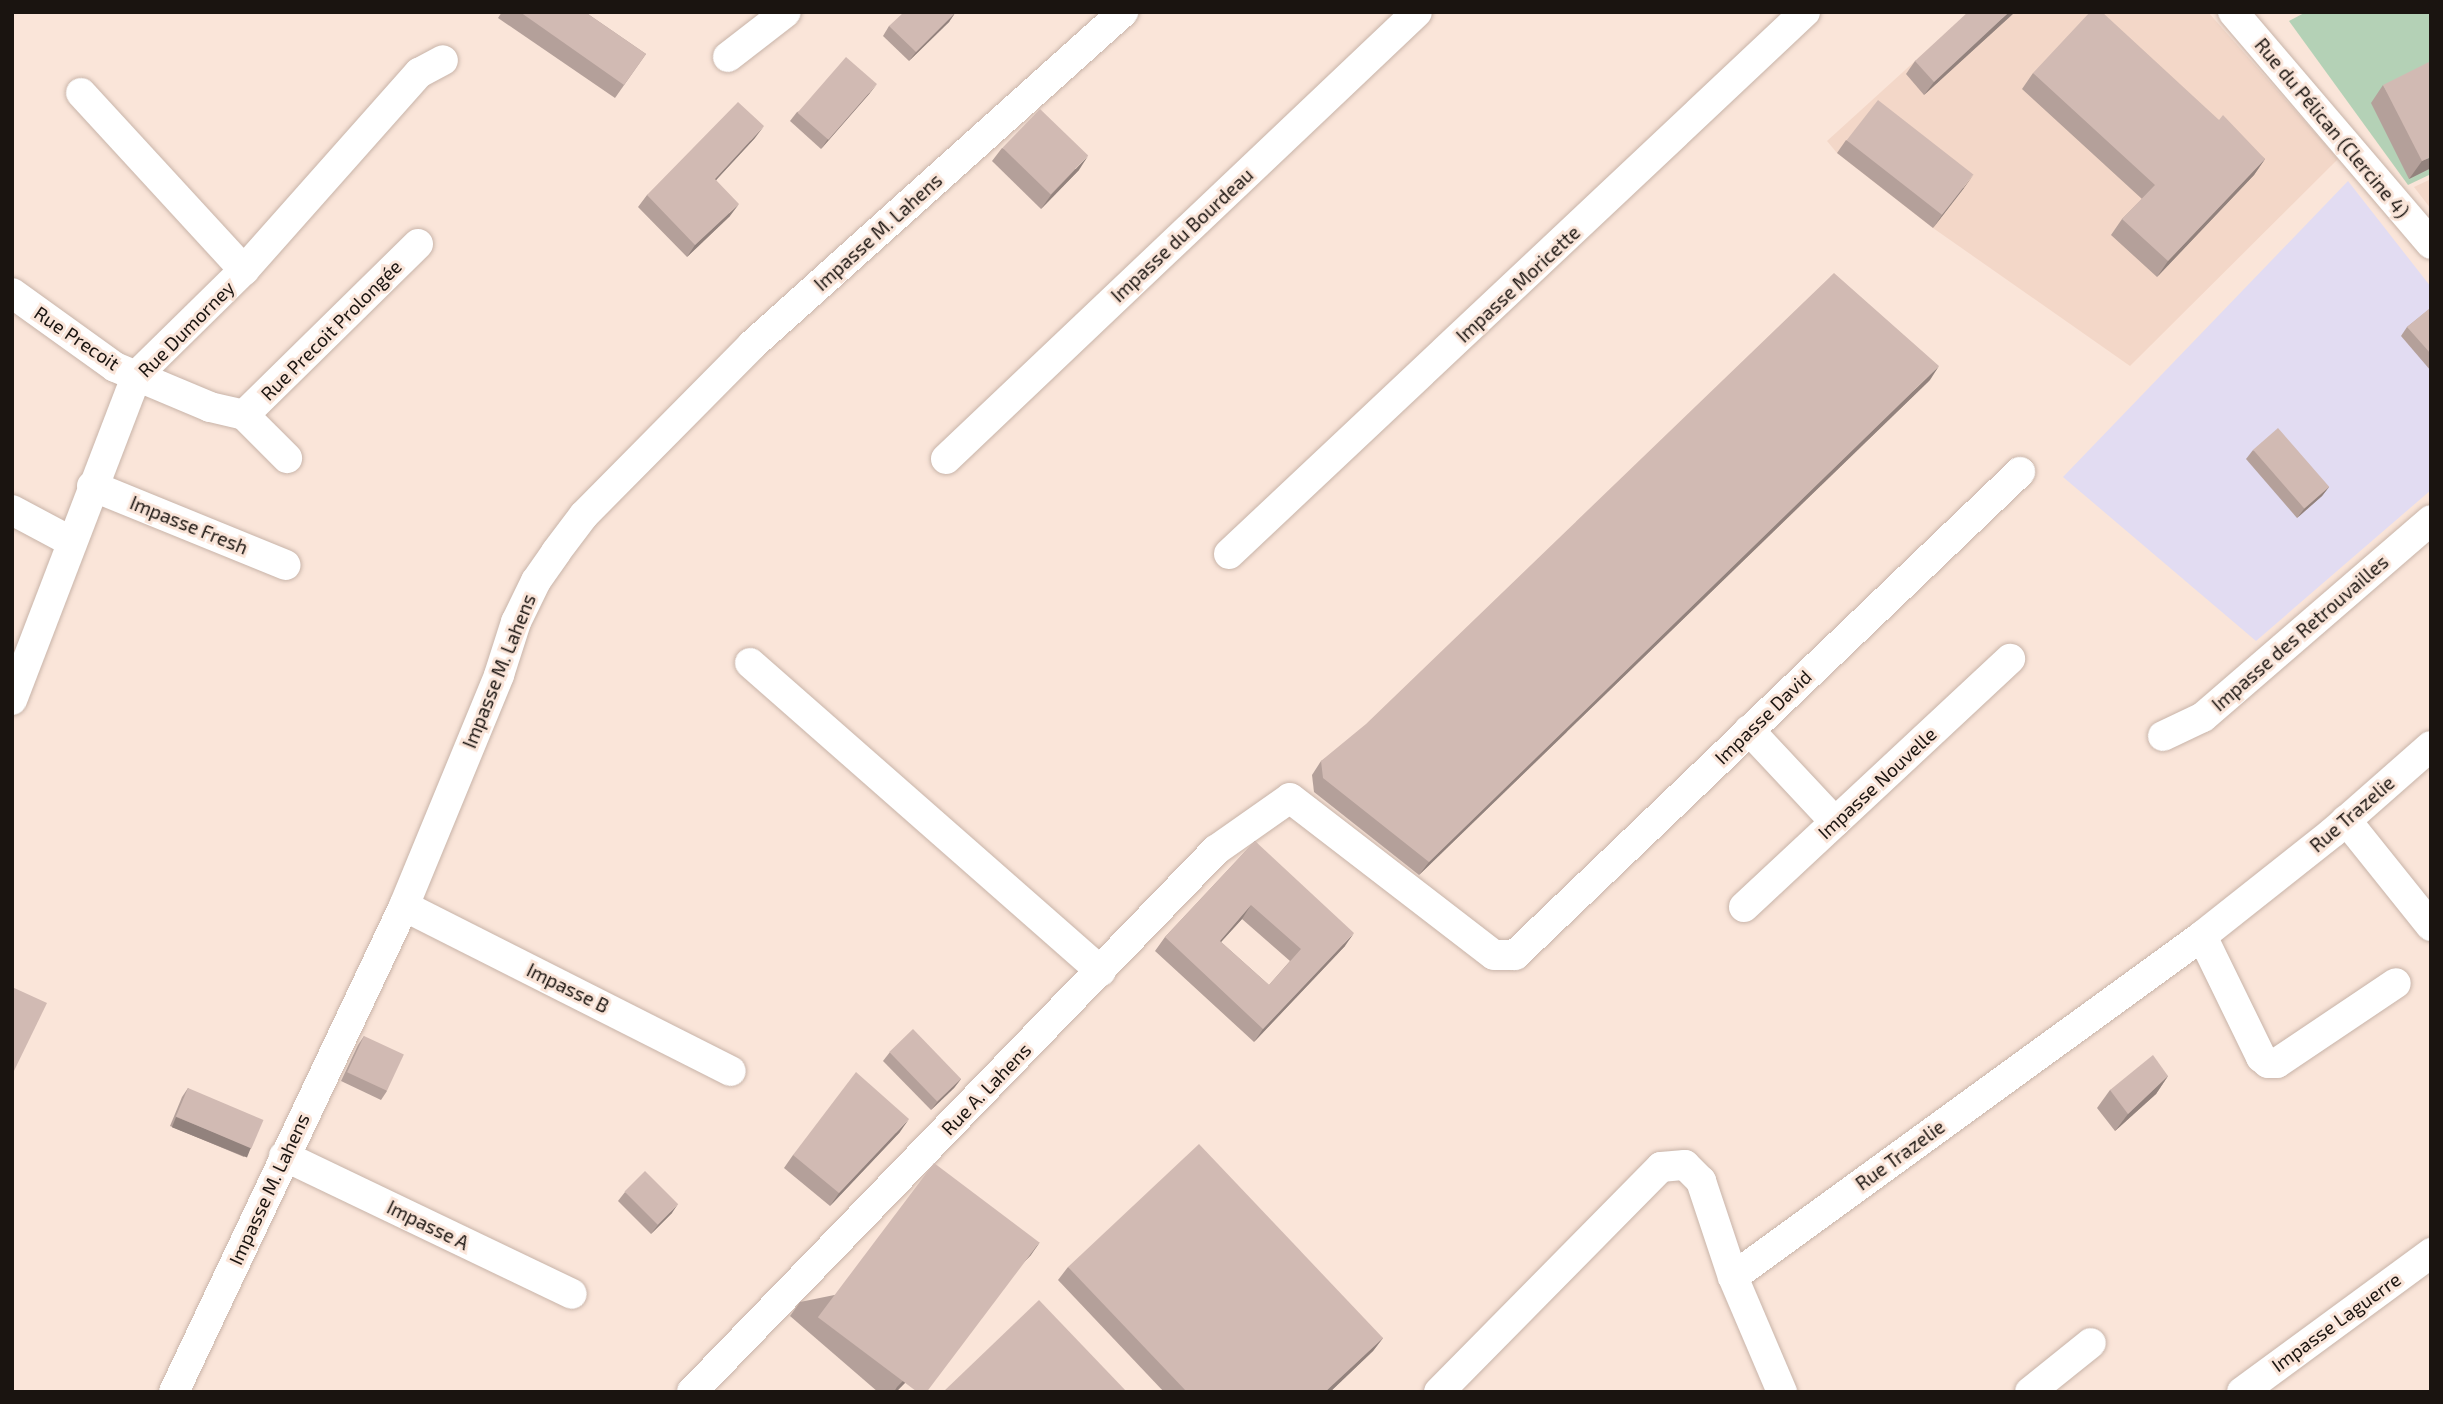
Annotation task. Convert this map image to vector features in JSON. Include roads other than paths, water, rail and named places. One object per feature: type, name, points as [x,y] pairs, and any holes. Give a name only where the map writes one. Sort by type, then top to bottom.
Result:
[{"type":"street","points":[[728,57],[786,12]]},
{"type":"street","name":"Impasse M. Lahens","points":[[174,1392],[404,906],[499,675],[516,622],[536,581],[584,515],[752,345],[1123,12]]},
{"type":"street","name":"Impasse du Bourdeau","points":[[946,459],[1417,12]]},
{"type":"street","name":"Impasse Moricette","points":[[1229,554],[1805,12]]},
{"type":"street","name":"Rue du Pélican (Clercine 4)","points":[[2233,12],[2431,244]]},
{"type":"street","name":"Rue Dumorney","points":[[12,700],[92,486],[137,375],[244,270],[419,73],[443,60]]},
{"type":"street","points":[[81,93],[244,270]]},
{"type":"street","name":"Rue Precoit Prolongée","points":[[244,415],[418,244]]},
{"type":"street","name":"Rue Precoit","points":[[12,293],[115,367],[210,407],[244,415]]},
{"type":"street","points":[[244,415],[287,458]]},
{"type":"street","name":"Impasse David","points":[[1290,798],[1494,955],[1504,958],[1515,955],[2020,472]]},
{"type":"street","name":"Impasse Fresh","points":[[92,486],[286,565]]},
{"type":"street","points":[[12,510],[72,542]]},
{"type":"street","name":"Impasse des Retrouvailles","points":[[2163,736],[2203,717],[2431,520]]},
{"type":"street","name":"Impasse Nouvelle","points":[[1744,907],[2010,659]]},
{"type":"street","points":[[750,663],[1101,971]]},
{"type":"street","points":[[1748,730],[1835,822]]},
{"type":"street","name":"Rue Trazelie","points":[[1733,1277],[2202,936],[2346,820],[2431,746]]},
{"type":"street","name":"Rue A. Lahens","points":[[692,1392],[1216,850],[1290,798]]},
{"type":"street","points":[[2346,820],[2431,926]]},
{"type":"street","name":"Impasse B","points":[[404,906],[731,1071]]},
{"type":"street","points":[[2202,936],[2262,1057],[2268,1063],[2277,1063],[2396,983]]},
{"type":"street","name":"Impasse A","points":[[284,1156],[572,1294]]},
{"type":"street","points":[[1439,1392],[1661,1167],[1685,1165],[1701,1181],[1733,1277],[1782,1392]]},
{"type":"street","name":"Impasse Laguerre","points":[[2242,1392],[2431,1253]]},
{"type":"street","points":[[2030,1392],[2091,1343]]}]
